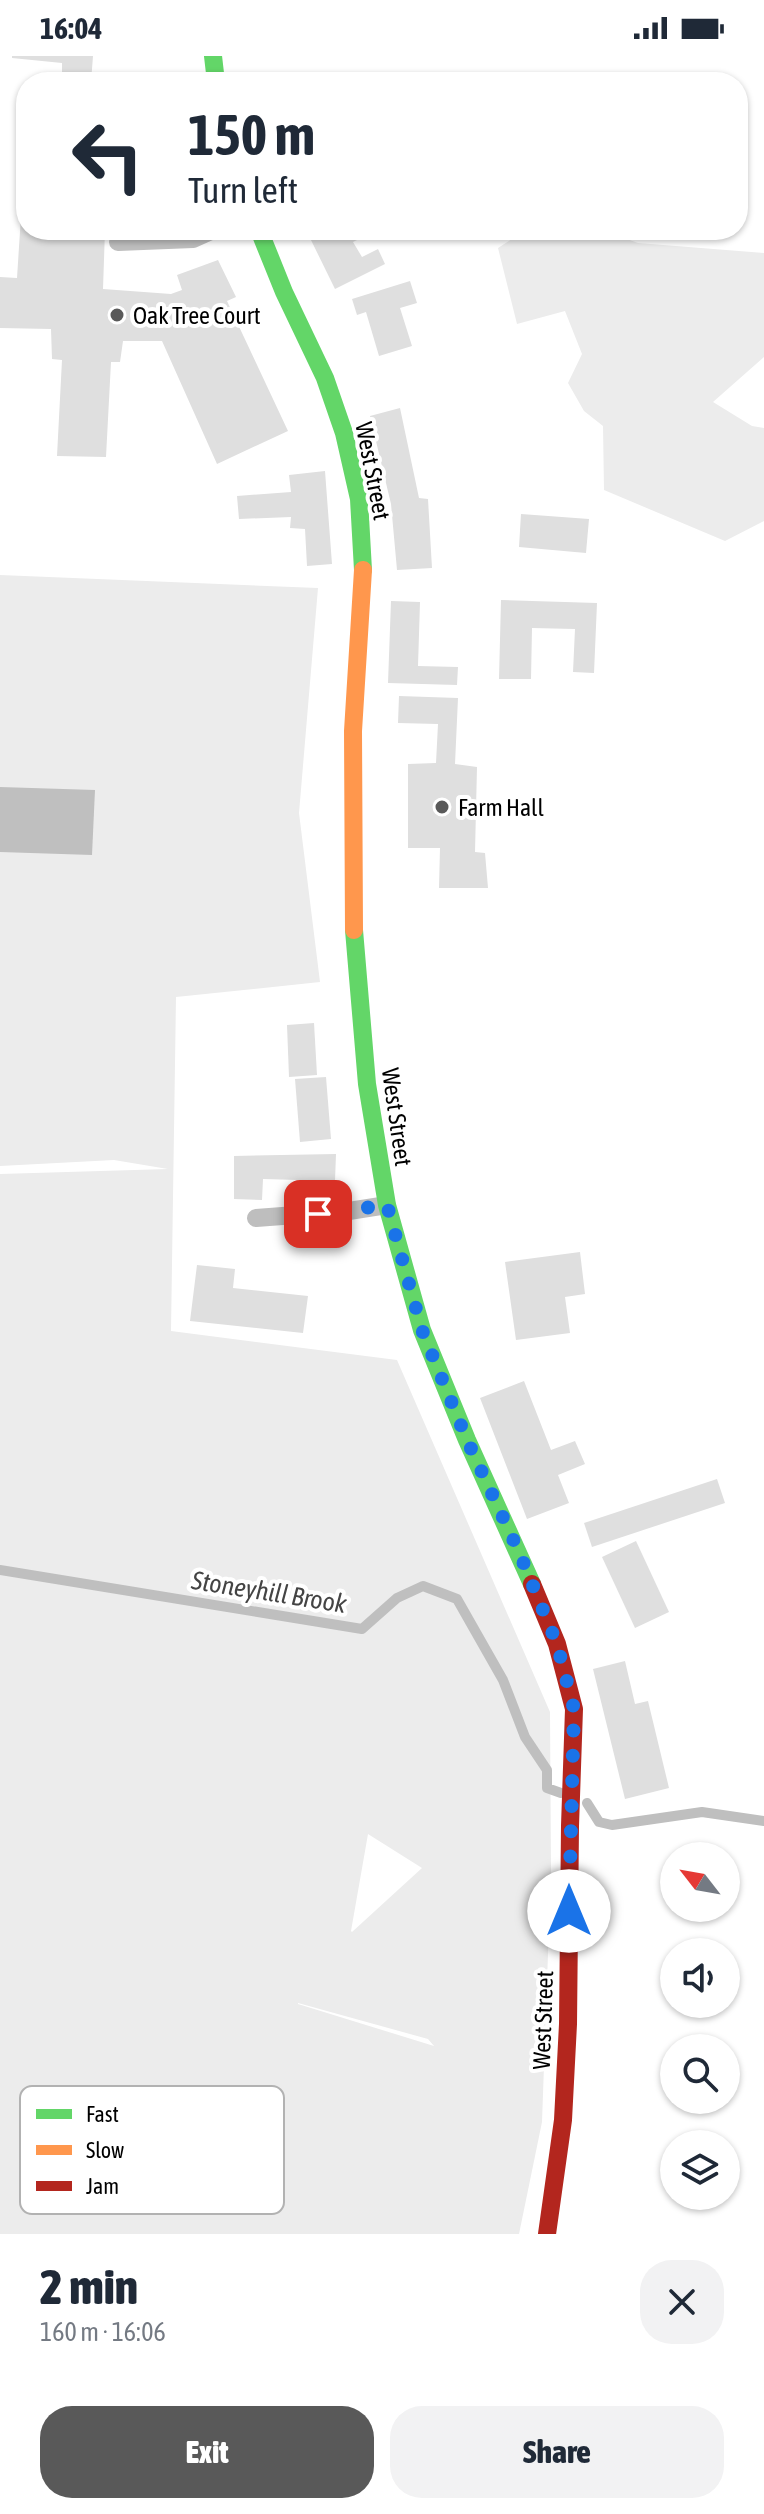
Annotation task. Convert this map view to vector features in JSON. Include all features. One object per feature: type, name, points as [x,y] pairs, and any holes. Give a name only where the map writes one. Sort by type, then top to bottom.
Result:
[{"type":"main road","name":"West Street","points":[[263,240],[325,378],[344,433],[359,499],[363,567],[353,731],[354,925],[367,1084],[387,1205],[422,1330],[557,1644],[574,1709],[565,2093],[547,2234]]},
{"type":"lane","points":[[118,242],[168,240]]},
{"type":"lane","points":[[256,1218],[387,1205]]},
{"type":"shaded area","points":[[510,240],[630,240],[764,253],[764,357],[713,402],[752,426],[764,428],[764,521],[725,541],[604,490],[603,426],[584,411],[568,383],[582,354],[565,311],[517,324],[498,248]]},
{"type":"shaded area","points":[[0,575],[318,588],[299,813],[320,982],[176,997],[171,1331],[397,1360],[550,1712],[551,1870],[542,2122],[519,2234],[0,2234],[0,1174],[168,1169],[114,1160],[0,1166]],"holes":[[[368,1834],[422,1868],[352,1932],[351,1931]],[[298,2003],[428,2039],[434,2046]]]},
{"type":"shaded area","points":[[0,787],[95,790],[92,855],[0,852]]},
{"type":"building","points":[[93,56],[92,72],[62,72],[62,63],[12,58]]},
{"type":"building","name":"Oak Tree Court","points":[[19,240],[105,240],[103,289],[171,294],[182,290],[177,275],[218,260],[236,297],[227,301],[288,431],[217,464],[162,341],[123,341],[120,362],[111,362],[106,457],[57,456],[62,360],[52,359],[51,329],[0,328],[0,277],[17,278]]},
{"type":"building","points":[[311,240],[357,240],[353,242],[362,257],[378,249],[385,264],[335,289]]},
{"type":"building","points":[[410,281],[417,303],[400,308],[412,346],[379,356],[366,312],[357,315],[352,299]]},
{"type":"building","points":[[400,408],[419,498],[428,499],[432,568],[397,570],[391,504],[370,416]]},
{"type":"building","points":[[325,471],[332,564],[307,566],[305,529],[290,528],[291,517],[239,519],[237,496],[291,492],[289,475]]},
{"type":"building","points":[[521,514],[589,519],[586,553],[519,547]]},
{"type":"building","points":[[501,600],[597,603],[594,673],[573,672],[575,629],[532,628],[531,679],[499,679]]},
{"type":"building","points":[[391,601],[420,602],[418,666],[458,667],[457,685],[388,683]]},
{"type":"building","name":"Farm Hall","points":[[399,696],[458,698],[455,764],[477,767],[475,852],[485,853],[488,888],[439,888],[440,848],[408,848],[408,764],[436,763],[438,724],[398,723]]},
{"type":"building","points":[[314,1023],[317,1075],[289,1077],[287,1025]]},
{"type":"building","points":[[326,1077],[331,1139],[300,1142],[295,1079]]},
{"type":"building","points":[[336,1154],[335,1181],[263,1179],[262,1200],[234,1199],[234,1156]]},
{"type":"building","points":[[580,1252],[585,1294],[565,1297],[570,1333],[516,1340],[505,1262]]},
{"type":"building","points":[[197,1265],[235,1269],[233,1288],[308,1296],[303,1333],[190,1321]]},
{"type":"building","points":[[524,1381],[551,1450],[575,1441],[585,1464],[558,1475],[569,1503],[527,1519],[480,1398]]},
{"type":"building","points":[[717,1479],[725,1503],[592,1547],[584,1523]]},
{"type":"building","points":[[636,1541],[669,1612],[635,1628],[602,1557]]},
{"type":"building","points":[[625,1661],[635,1704],[648,1701],[669,1788],[625,1799],[593,1669]]},
{"type":"waterway","name":"Stoneyhill Brook","points":[[0,1570],[362,1629],[397,1598],[423,1586],[457,1599],[503,1680],[525,1737],[547,1770],[547,1788],[561,1793]]},
{"type":"waterway","name":"Stoneyhill Brook","points":[[587,1803],[599,1822],[612,1825],[702,1812],[764,1821]]},
{"type":"traffic: fast","points":[[213,56],[215,72]]},
{"type":"traffic: fast","points":[[263,240],[325,378],[344,433],[359,499],[363,570]]},
{"type":"traffic: fast","points":[[354,930],[367,1084],[387,1205],[422,1330],[467,1440],[532,1584]]},
{"type":"traffic: slow","points":[[354,930],[353,731],[363,570]]},
{"type":"traffic: jam","points":[[532,1584],[557,1644],[574,1709],[568,2024],[563,2120],[547,2234]]},
{"type":"place","name":"Oak Tree Court","points":[[117,315]]},
{"type":"place","name":"Farm Hall","points":[[442,807]]},
{"type":"route","points":[[318,1214],[387,1205],[422,1330],[557,1644],[574,1709],[569,1911]]}]
